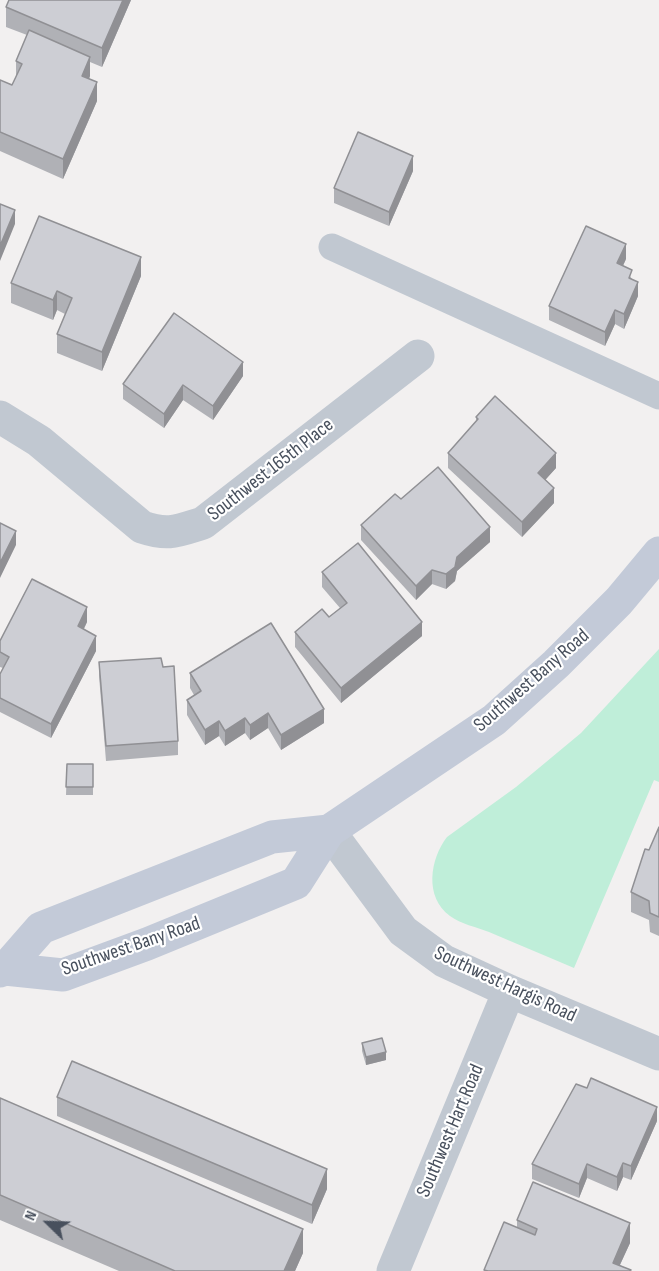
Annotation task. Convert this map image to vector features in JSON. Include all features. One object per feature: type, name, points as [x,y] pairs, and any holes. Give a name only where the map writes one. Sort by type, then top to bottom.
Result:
[{"type":"main road","name":"Southwest Bany Road","points":[[2,970],[63,975],[147,944],[296,883],[330,831],[494,720],[556,664],[619,602],[659,553]]},
{"type":"main road","name":"Southwest Bany Road","points":[[2,970],[41,928],[272,837],[330,831]]},
{"type":"street","name":"Southwest 165th Place","points":[[0,417],[39,441],[142,527],[160,533],[179,531],[203,523],[418,356]]},
{"type":"street","name":"Southwest Hargis Road","points":[[330,831],[403,931],[444,961],[659,1054]]},
{"type":"street","name":"Southwest Hart Road","points":[[393,1271],[509,991]]},
{"type":"lane","points":[[332,247],[659,396]]},
{"type":"green space","points":[[659,649],[659,782],[654,780],[574,968],[450,916],[436,899],[432,878],[437,856],[447,837],[516,787],[581,733]]},
{"type":"building","points":[[9,0],[123,0],[102,48],[6,7]]},
{"type":"building","points":[[29,30],[90,57],[82,76],[97,82],[63,159],[0,132],[0,80],[12,85],[22,64],[16,61]]},
{"type":"building","points":[[358,132],[413,156],[389,212],[334,188]]},
{"type":"building","points":[[0,204],[15,210],[0,246]]},
{"type":"building","points":[[39,216],[141,257],[102,352],[57,334],[72,298],[57,291],[53,300],[11,283]]},
{"type":"building","points":[[586,226],[626,244],[617,263],[632,270],[629,278],[638,282],[624,314],[615,310],[605,332],[549,306]]},
{"type":"building","points":[[174,313],[243,362],[213,406],[183,385],[164,414],[123,384]]},
{"type":"building","points":[[495,396],[556,453],[538,473],[554,488],[522,522],[448,453]]},
{"type":"building","points":[[438,467],[490,527],[457,557],[455,567],[446,574],[432,570],[416,586],[361,525],[395,494],[401,499]]},
{"type":"building","points":[[0,523],[16,531],[0,563]]},
{"type":"building","points":[[358,543],[422,622],[341,688],[295,632],[322,609],[329,617],[347,603],[322,572]]},
{"type":"building","points":[[32,579],[87,607],[78,626],[96,636],[51,724],[0,698],[0,674],[9,657],[0,652],[0,641]]},
{"type":"building","points":[[271,623],[324,709],[281,735],[268,713],[250,725],[245,718],[225,731],[219,721],[205,730],[187,700],[201,691],[190,673]]},
{"type":"building","points":[[161,658],[163,667],[174,666],[178,741],[106,746],[99,662]]},
{"type":"building","points":[[67,764],[93,764],[93,787],[66,787]]},
{"type":"building","points":[[659,827],[659,917],[650,913],[649,901],[631,892],[645,849],[649,850]]},
{"type":"building","points":[[382,1038],[386,1052],[366,1057],[362,1043]]},
{"type":"building","points":[[72,1061],[327,1169],[312,1205],[57,1097]]},
{"type":"building","points":[[591,1078],[657,1107],[631,1166],[623,1163],[617,1177],[587,1164],[579,1184],[532,1164],[576,1084],[587,1088]]},
{"type":"building","points":[[0,1098],[303,1229],[284,1271],[175,1271],[0,1195]]},
{"type":"building","points":[[533,1182],[630,1223],[613,1263],[631,1270],[484,1270],[504,1222],[535,1235],[537,1229],[517,1220]]}]
